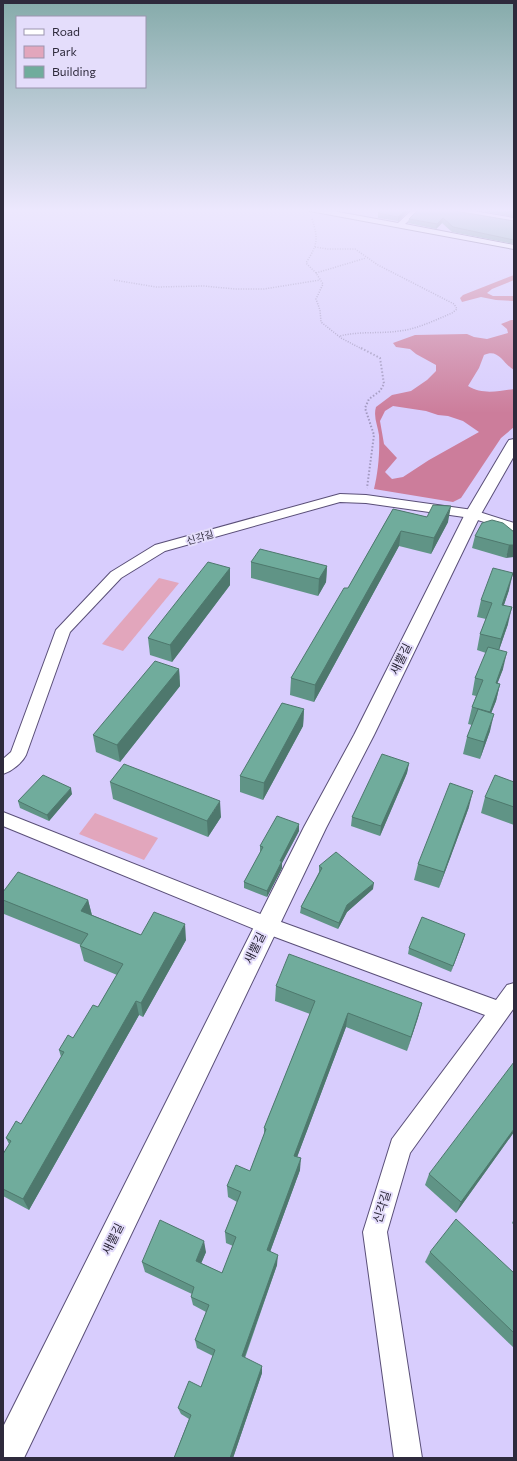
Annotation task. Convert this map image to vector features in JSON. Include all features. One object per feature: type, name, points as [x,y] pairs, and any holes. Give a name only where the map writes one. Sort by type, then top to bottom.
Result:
[{"type":"street","name":"새뿔길","points":[[6,1458],[315,827],[364,735],[473,514],[514,443]]},
{"type":"street","name":"신각길","points":[[3,768],[18,755],[63,630],[116,575],[160,548],[340,498],[366,499],[473,514],[514,527]]},
{"type":"street","points":[[3,818],[266,925],[500,1011]]},
{"type":"street","name":"신각길","points":[[408,1458],[375,1232],[400,1147],[514,992]]},
{"type":"path","points":[[318,277],[323,284],[316,299],[320,310],[321,322],[340,336],[380,358],[384,384],[380,392],[369,399],[365,408],[374,435],[366,499]]},
{"type":"path","points":[[340,336],[355,332],[394,332],[406,330],[452,314],[457,309],[454,304],[403,277]]},
{"type":"path","points":[[114,280],[156,288],[188,286],[264,289],[320,280]]},
{"type":"green space","points":[[159,578],[179,583],[123,651],[102,644]]},
{"type":"green space","points":[[95,813],[158,838],[144,860],[79,834]]},
{"type":"shaded area","points":[[508,277],[514,277],[514,280],[492,289],[487,293],[493,296],[514,296],[514,301],[481,297],[462,302],[460,298],[463,295]]},
{"type":"shaded area","points":[[514,320],[514,370],[497,355],[489,353],[484,355],[479,368],[468,386],[479,391],[514,389],[514,427],[501,438],[461,498],[453,502],[374,489],[378,469],[379,448],[379,435],[375,414],[376,407],[392,395],[411,391],[427,380],[436,371],[436,365],[410,349],[396,347],[393,343],[415,335],[467,334],[474,337],[487,339],[508,333],[507,329],[501,324]],"holes":[[[393,406],[426,411],[463,421],[479,432],[429,460],[403,477],[392,479],[385,472],[397,458],[384,444],[380,421],[385,411]]]},
{"type":"building","points":[[433,505],[451,506],[434,538],[401,531],[315,685],[291,678],[344,588],[348,588],[393,509],[427,517]]},
{"type":"building","points":[[492,520],[503,523],[514,532],[514,545],[475,536],[482,523]]},
{"type":"building","points":[[260,549],[327,566],[319,579],[251,562]]},
{"type":"building","points":[[208,562],[230,568],[170,645],[148,638]]},
{"type":"building","points":[[493,568],[513,573],[502,605],[512,607],[501,639],[480,634],[492,603],[481,600]]},
{"type":"building","points":[[488,647],[507,652],[496,683],[500,684],[490,712],[472,707],[483,680],[475,678]]},
{"type":"building","points":[[155,661],[179,669],[117,745],[93,735]]},
{"type":"building","points":[[282,703],[304,709],[264,783],[240,776]]},
{"type":"building","points":[[478,709],[494,714],[484,742],[467,737]]},
{"type":"building","points":[[382,754],[409,763],[381,826],[352,817]]},
{"type":"building","points":[[124,764],[220,801],[207,821],[110,782]]},
{"type":"building","points":[[43,775],[71,788],[47,815],[18,801]]},
{"type":"building","points":[[495,775],[514,782],[514,807],[485,797]]},
{"type":"building","points":[[450,783],[473,791],[444,872],[418,864]]},
{"type":"building","points":[[277,816],[299,824],[267,891],[244,882],[263,847],[260,846]]},
{"type":"building","points":[[336,852],[374,883],[347,905],[339,923],[301,907],[322,868],[319,866]]},
{"type":"building","points":[[18,872],[88,900],[81,911],[141,935],[154,912],[185,924],[141,1003],[136,1001],[23,1199],[3,1189],[3,1154],[11,1141],[6,1138],[16,1121],[21,1124],[64,1052],[59,1050],[68,1035],[73,1038],[93,1005],[98,1007],[123,964],[80,946],[88,934],[3,900],[3,892]]},
{"type":"building","points":[[422,917],[465,934],[453,966],[409,948]]},
{"type":"building","points":[[289,954],[422,1003],[411,1037],[348,1013],[294,1156],[301,1158],[267,1250],[278,1255],[242,1356],[262,1366],[230,1458],[174,1458],[191,1415],[178,1408],[189,1381],[201,1387],[215,1350],[195,1340],[209,1305],[191,1297],[194,1287],[142,1262],[160,1220],[204,1241],[196,1261],[222,1273],[236,1237],[225,1232],[241,1192],[227,1186],[236,1165],[250,1171],[266,1129],[264,1128],[315,1001],[276,986]]},
{"type":"building","points":[[514,1062],[514,1129],[461,1202],[429,1174]]},
{"type":"building","points":[[456,1219],[514,1273],[514,1333],[430,1252]]}]
